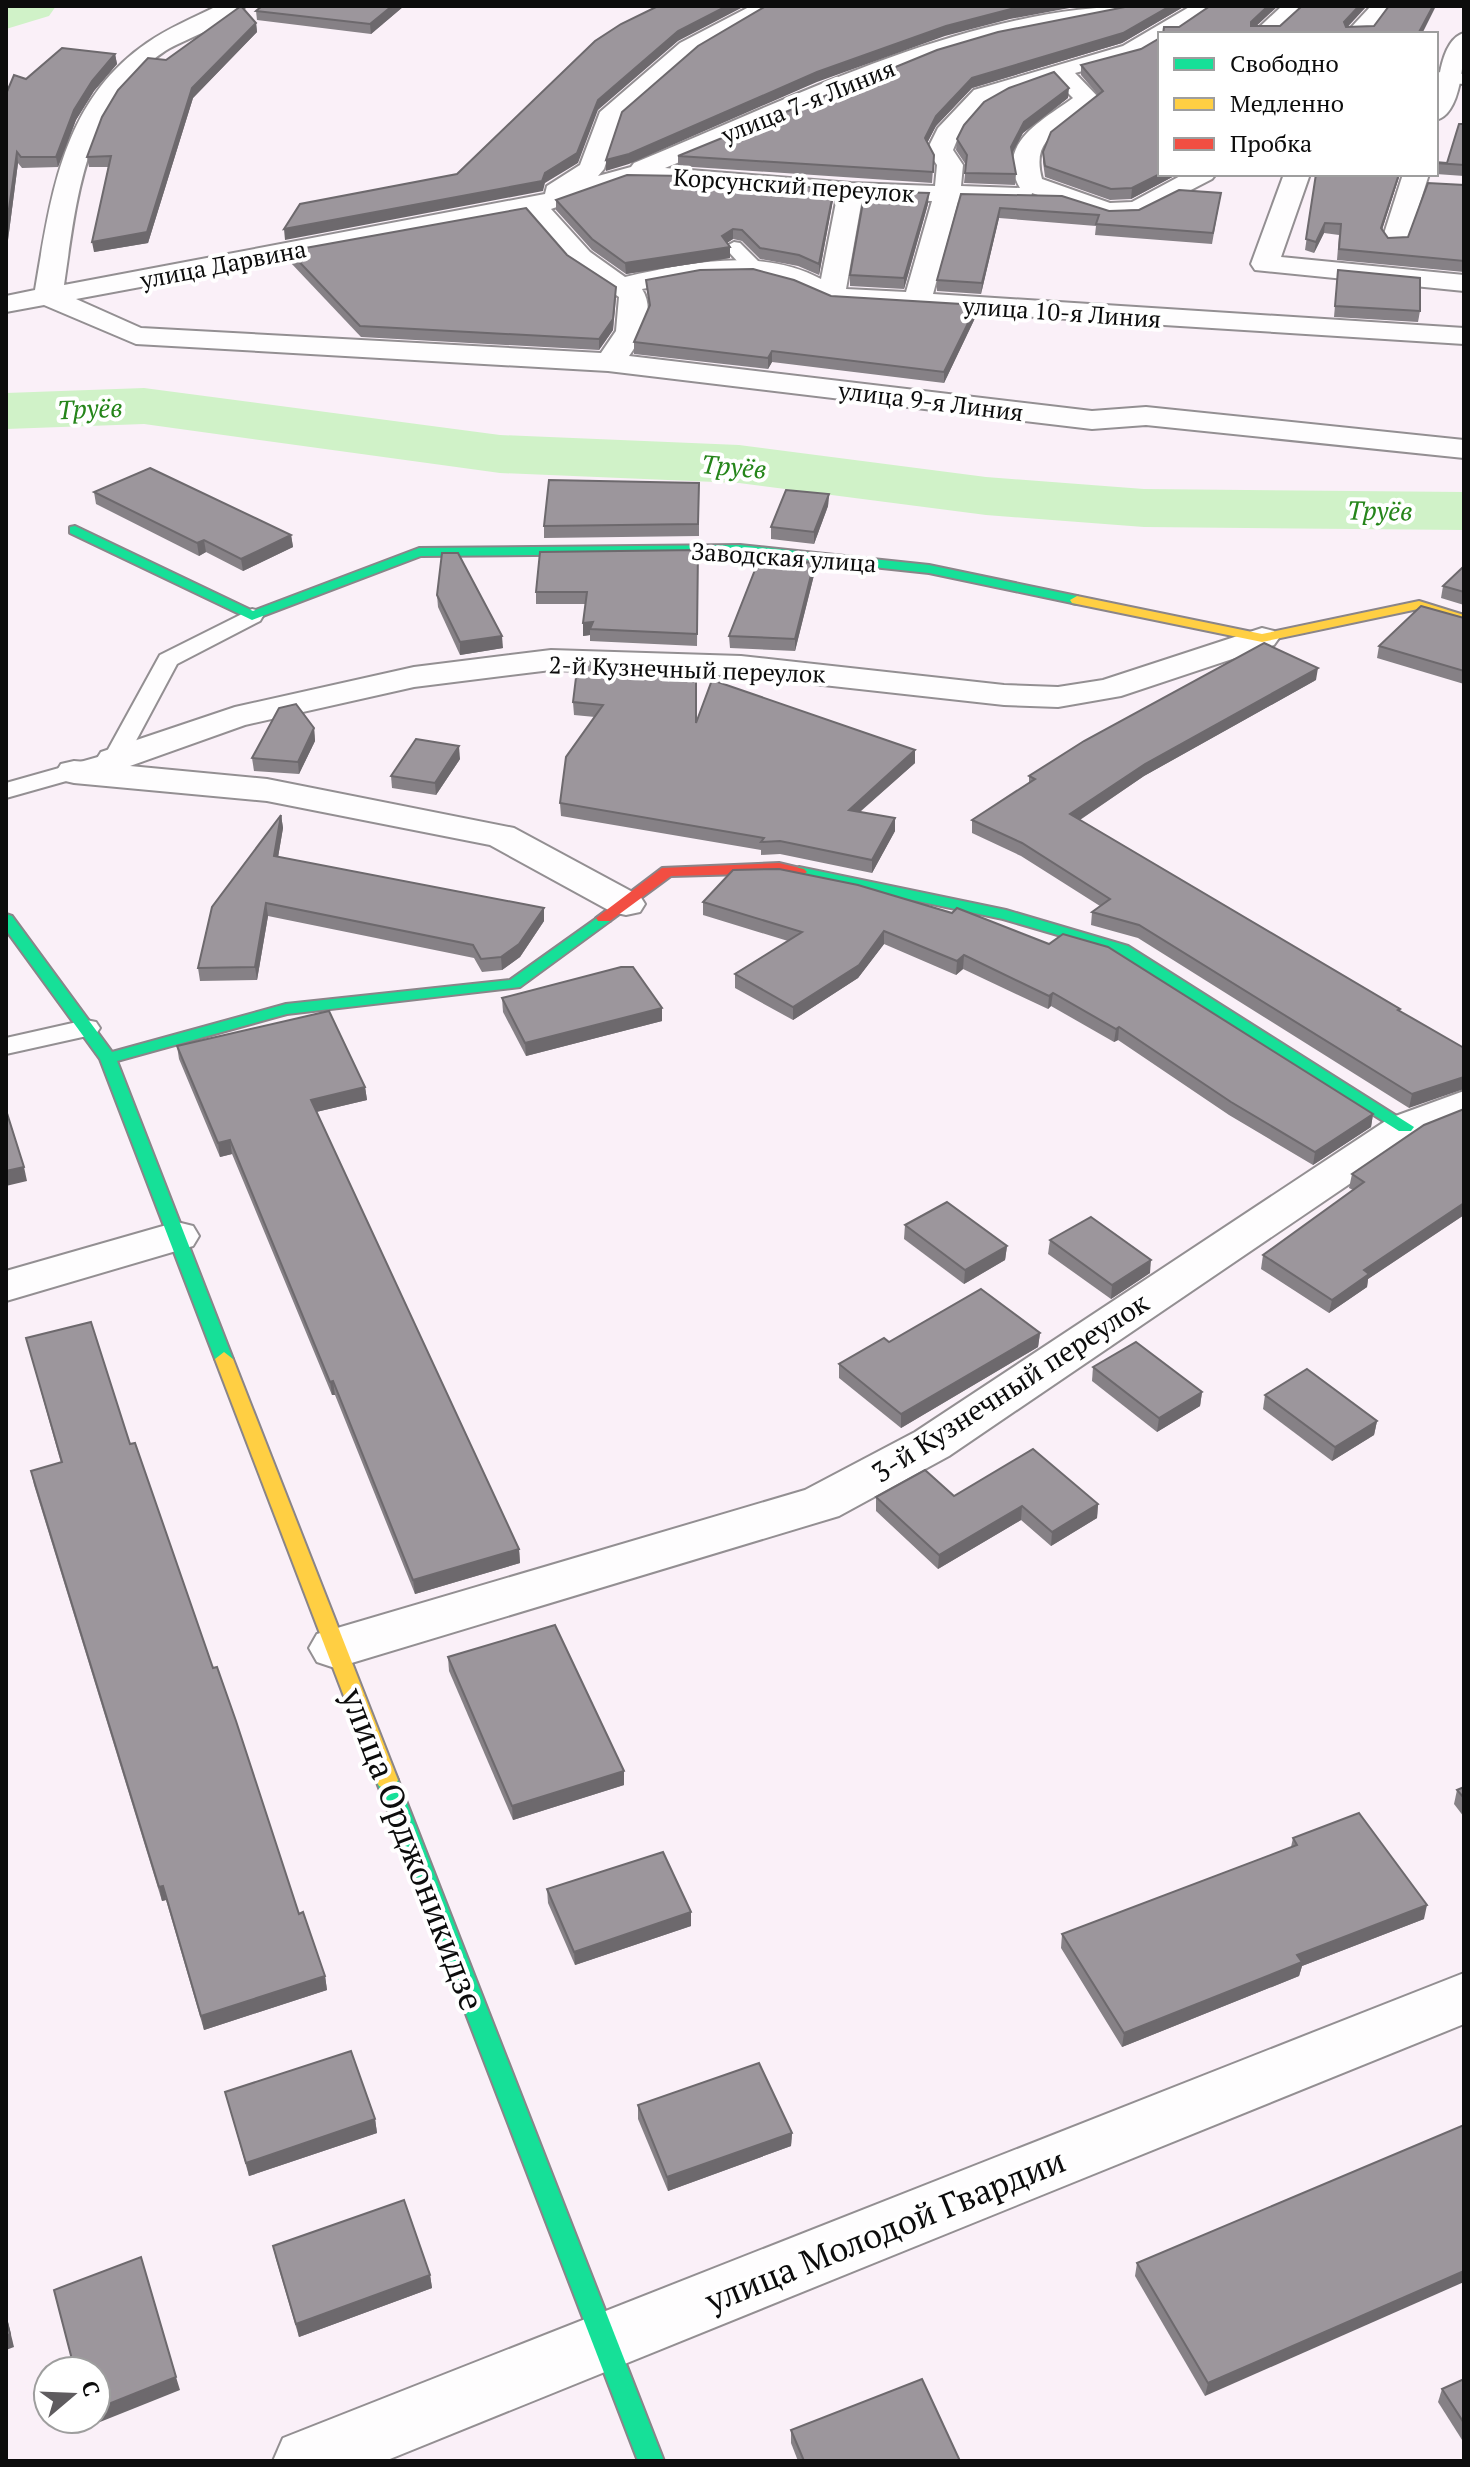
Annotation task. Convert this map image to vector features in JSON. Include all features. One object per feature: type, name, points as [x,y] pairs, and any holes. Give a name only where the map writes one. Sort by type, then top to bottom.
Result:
[{"type":"street","points":[[234,6],[154,48],[120,75],[97,100],[84,125],[69,177],[48,297],[136,336],[608,362],[625,345],[636,311],[632,294],[580,258],[534,206],[591,169],[609,117],[688,48],[768,6]]},
{"type":"street","points":[[993,33],[1009,6]]},
{"type":"street","points":[[685,176],[993,33],[1129,6]]},
{"type":"street","points":[[1163,32],[1207,6]]},
{"type":"street","points":[[1266,32],[1295,6]]},
{"type":"street","points":[[1359,32],[1383,6]]},
{"type":"street","name":"улица 7-я Линия","points":[[625,175],[928,52],[993,33]]},
{"type":"street","points":[[1103,71],[1158,35]]},
{"type":"street","points":[[1438,108],[1464,40]]},
{"type":"street","points":[[917,302],[947,195],[950,165],[940,150],[947,133],[983,95],[1058,70],[1131,51]]},
{"type":"street","points":[[1058,70],[1088,99],[1031,140],[1024,160],[1030,184],[1059,197],[1108,211],[1137,210],[1199,176]]},
{"type":"street","name":"Корсунский переулок","points":[[534,206],[625,175],[685,176],[851,191],[1059,197]]},
{"type":"street","points":[[1296,176],[1265,264],[1464,283]]},
{"type":"street","points":[[1395,240],[1423,180]]},
{"type":"street","points":[[831,296],[851,191]]},
{"type":"street","name":"улица Дарвина","points":[[6,304],[534,206]]},
{"type":"street","name":"улица 10-я Линия","points":[[619,286],[706,267],[756,270],[810,282],[831,296],[1464,336]]},
{"type":"street","name":"улица 9-я Линия","points":[[608,362],[1092,420],[1146,416],[1464,449]]},
{"type":"street","points":[[75,530],[252,616]]},
{"type":"street","name":"Заводская улица","points":[[252,616],[419,552],[740,549],[929,569],[1262,638],[1419,605],[1464,619]]},
{"type":"street","name":"2-й Кузнечный переулок","points":[[114,760],[250,714],[414,677],[551,660],[741,666],[1004,695],[1058,697],[1109,689],[1262,638]]},
{"type":"street","points":[[74,772],[267,790],[501,836],[626,904]]},
{"type":"street","points":[[108,1058],[286,1009],[514,984],[667,871],[779,868],[1006,915],[1122,949],[1405,1127]]},
{"type":"street","name":"улица Орджоникидзе","points":[[6,919],[108,1058],[651,2461]]},
{"type":"street","name":"3-й Кузнечный переулок","points":[[335,1648],[822,1503],[932,1444],[1405,1127],[1464,1104]]},
{"type":"street","points":[[6,1286],[177,1236]]},
{"type":"street","name":"улица Молодой Гвардии","points":[[306,2461],[1464,1998]]},
{"type":"lane","points":[[734,247],[756,270]]},
{"type":"lane","points":[[6,791],[114,760],[168,660],[252,616]]},
{"type":"lane","points":[[6,1046],[86,1028]]},
{"type":"building","points":[[241,6],[256,23],[192,88],[147,232],[92,242],[111,156],[87,157],[102,117],[118,90],[148,58],[166,60]]},
{"type":"building","points":[[262,6],[392,6],[370,24],[256,11]]},
{"type":"building","points":[[658,6],[727,6],[678,31],[598,100],[577,153],[545,173],[542,181],[284,229],[300,204],[457,174],[595,41]]},
{"type":"building","points":[[766,6],[1028,6],[946,26],[817,72],[629,154],[606,160],[622,112],[698,46]]},
{"type":"building","points":[[1130,6],[1170,6],[1123,33],[972,78],[936,116],[925,138],[934,155],[933,172],[678,156],[937,50],[998,32]]},
{"type":"building","points":[[1210,6],[1268,6],[1251,22],[1251,26],[1280,26],[1302,6],[1359,6],[1344,22],[1346,27],[1374,26],[1389,6],[1433,6],[1419,32],[1163,32],[1164,27],[1179,27]]},
{"type":"building","points":[[1158,39],[1158,175],[1132,188],[1111,189],[1045,166],[1043,152],[1051,132],[1103,91],[1081,65],[1141,49]]},
{"type":"building","points":[[62,48],[115,54],[92,81],[74,110],[56,157],[21,157],[17,152],[6,230],[6,94],[14,75],[26,79]]},
{"type":"building","points":[[1054,72],[1069,88],[1024,122],[1011,147],[1016,174],[965,173],[967,155],[957,139],[964,125],[984,102],[1009,88]]},
{"type":"building","points":[[1459,124],[1464,124],[1464,165],[1438,162],[1447,163]]},
{"type":"building","points":[[627,175],[685,176],[834,189],[819,264],[799,255],[760,248],[742,230],[733,229],[722,236],[730,247],[625,263],[592,239],[556,200]]},
{"type":"building","points":[[1316,176],[1398,176],[1381,228],[1388,238],[1408,237],[1428,183],[1464,185],[1464,261],[1339,249],[1341,224],[1325,223],[1316,242],[1306,239]]},
{"type":"building","points":[[1179,190],[1221,193],[1213,233],[1096,224],[1099,215],[1000,208],[982,283],[937,280],[961,194],[1062,196],[1109,211],[1139,210]]},
{"type":"building","points":[[865,191],[929,193],[904,278],[850,275]]},
{"type":"building","points":[[526,208],[567,255],[616,287],[613,319],[599,339],[360,326],[289,251]]},
{"type":"building","points":[[753,269],[794,280],[831,296],[977,305],[944,372],[772,351],[768,358],[634,342],[650,305],[646,280],[700,270]]},
{"type":"building","points":[[1338,270],[1420,278],[1420,311],[1335,306]]},
{"type":"building","points":[[150,468],[291,535],[241,559],[204,540],[197,543],[94,492]]},
{"type":"building","points":[[549,480],[699,483],[698,524],[544,526]]},
{"type":"building","points":[[786,490],[829,494],[814,532],[771,527]]},
{"type":"building","points":[[698,550],[697,634],[590,629],[593,622],[583,623],[587,592],[536,592],[540,552]]},
{"type":"building","points":[[762,552],[805,557],[803,562],[814,563],[795,639],[729,636]]},
{"type":"building","points":[[442,553],[458,553],[502,636],[460,642],[437,595]]},
{"type":"building","points":[[1464,566],[1464,592],[1443,586]]},
{"type":"building","points":[[1421,606],[1464,618],[1464,671],[1379,646]]},
{"type":"building","points":[[1264,643],[1318,668],[1145,764],[1070,814],[1464,1048],[1464,1077],[1412,1094],[1139,925],[1092,912],[1110,899],[1022,843],[972,820],[1035,779],[1029,776],[1084,741]]},
{"type":"building","points":[[578,661],[664,664],[696,675],[696,723],[712,680],[915,750],[849,810],[895,818],[872,860],[560,803],[566,757],[603,705],[573,702]]},
{"type":"building","points":[[296,704],[314,728],[298,762],[252,758],[279,708]]},
{"type":"building","points":[[416,739],[459,746],[435,783],[391,776]]},
{"type":"building","points":[[281,815],[274,856],[544,908],[519,944],[501,957],[481,959],[473,945],[266,903],[255,967],[198,968],[212,907]]},
{"type":"building","points":[[779,869],[858,885],[952,913],[957,908],[1049,944],[1063,934],[1108,947],[1373,1114],[1315,1152],[1231,1102],[1119,1027],[1116,1029],[1053,993],[1049,996],[964,955],[957,961],[884,931],[859,965],[793,1007],[735,974],[802,932],[703,902],[733,870]]},
{"type":"building","points":[[621,967],[633,967],[662,1008],[525,1043],[502,998]]},
{"type":"building","points":[[329,1011],[365,1087],[311,1100],[519,1549],[413,1580],[333,1381],[330,1382],[230,1140],[218,1143],[177,1046]]},
{"type":"building","points":[[1464,1109],[1464,1203],[1364,1270],[1369,1274],[1332,1300],[1263,1255],[1364,1182],[1352,1174],[1424,1125]]},
{"type":"building","points":[[6,1110],[24,1167],[6,1171]]},
{"type":"building","points":[[947,1202],[1007,1246],[965,1270],[905,1225]]},
{"type":"building","points":[[1091,1217],[1151,1260],[1112,1285],[1050,1240]]},
{"type":"building","points":[[981,1289],[1040,1333],[901,1414],[839,1364],[884,1338],[889,1342]]},
{"type":"building","points":[[91,1322],[130,1444],[135,1443],[213,1668],[217,1667],[236,1721],[299,1914],[303,1912],[325,1976],[201,2016],[163,1886],[159,1887],[31,1471],[62,1462],[26,1338]]},
{"type":"building","points":[[1136,1342],[1202,1392],[1159,1418],[1093,1367]]},
{"type":"building","points":[[1307,1369],[1377,1421],[1335,1447],[1265,1395]]},
{"type":"building","points":[[1033,1449],[1098,1504],[1052,1532],[1022,1506],[939,1555],[876,1497],[925,1470],[954,1496]]},
{"type":"building","points":[[555,1625],[624,1771],[512,1806],[448,1657]]},
{"type":"building","points":[[1359,1813],[1427,1905],[1297,1955],[1302,1962],[1124,2033],[1062,1934],[1297,1845],[1293,1838]]},
{"type":"building","points":[[663,1852],[691,1912],[574,1952],[547,1889]]},
{"type":"building","points":[[351,2051],[375,2119],[246,2163],[225,2092]]},
{"type":"building","points":[[759,2063],[792,2133],[667,2177],[638,2105]]},
{"type":"building","points":[[1464,2125],[1464,2271],[1208,2383],[1137,2263]]},
{"type":"building","points":[[404,2200],[430,2275],[296,2324],[273,2246]]},
{"type":"building","points":[[141,2257],[176,2377],[112,2403],[112,2355],[71,2355],[54,2290]]},
{"type":"building","points":[[922,2379],[960,2461],[804,2461],[791,2430]]},
{"type":"building","points":[[1464,2379],[1464,2423],[1442,2389]]},
{"type":"waterway","name":"Труёв","points":[[6,15],[33,6]]},
{"type":"waterway","name":"Труёв","points":[[6,411],[144,406],[500,454],[739,464],[986,496],[1144,508],[1464,511]]},
{"type":"traffic: fast","points":[[75,530],[252,616],[419,552],[740,549],[929,569],[1077,600]]},
{"type":"traffic: fast","points":[[799,872],[1006,915],[1122,949],[1405,1127]]},
{"type":"traffic: fast","points":[[108,1058],[286,1009],[514,984],[604,918]]},
{"type":"traffic: fast","points":[[6,919],[108,1058],[224,1359]]},
{"type":"traffic: fast","points":[[387,1780],[651,2461]]},
{"type":"traffic: slow","points":[[1077,600],[1262,638],[1419,605],[1464,619]]},
{"type":"traffic: slow","points":[[224,1359],[387,1780]]},
{"type":"traffic: jam","points":[[604,918],[667,871],[779,868],[799,872]]}]
